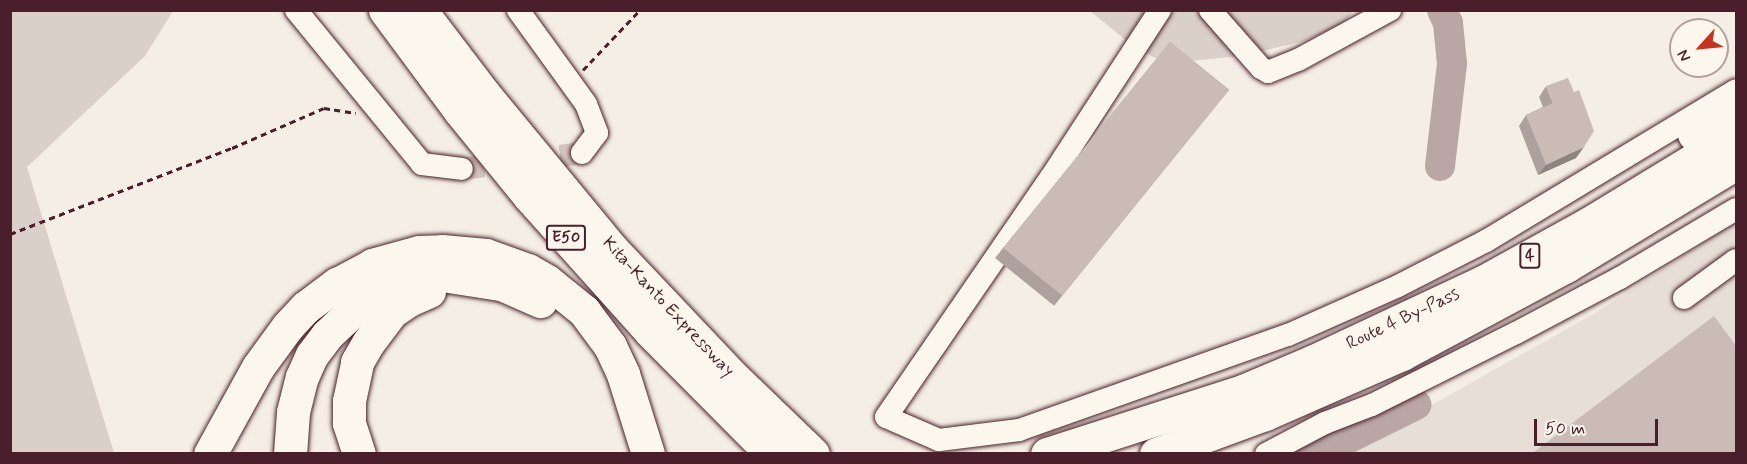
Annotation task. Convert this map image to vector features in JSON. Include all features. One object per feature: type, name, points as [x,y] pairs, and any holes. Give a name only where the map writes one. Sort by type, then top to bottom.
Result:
[{"type":"highway","name":"Kita-Kanto Expressway","points":[[385,10],[460,111],[529,196],[650,331],[769,452]]},
{"type":"highway","name":"Kita-Kanto Expressway","points":[[420,10],[553,180],[674,316],[813,453]]},
{"type":"highway","points":[[1314,361],[1737,108]]},
{"type":"highway","name":"Route 4 By-Pass","points":[[1047,453],[1243,391],[1314,361],[1483,282],[1588,224],[1737,134]]},
{"type":"highway","name":"Route 4 By-Pass","points":[[1156,453],[1265,414],[1402,354],[1566,266],[1737,163]]},
{"type":"highway","points":[[1402,354],[1478,330],[1628,254],[1737,190]]},
{"type":"highway","points":[[210,453],[258,367],[288,326],[306,308],[337,284],[372,265],[419,252],[463,251],[508,262],[547,281],[584,311],[610,346],[623,374],[648,453]]},
{"type":"highway","points":[[275,453],[279,402],[292,360],[317,320],[337,302],[419,252]]},
{"type":"highway","points":[[290,453],[293,412],[302,377],[312,355],[341,319],[358,306],[398,285],[442,274],[501,284],[522,292],[542,302],[579,335],[606,380],[631,453]]},
{"type":"highway","points":[[359,453],[350,423],[349,401],[357,362],[368,343],[392,312],[409,300],[445,285],[471,278]]},
{"type":"highway","points":[[674,316],[743,370],[834,453]]},
{"type":"highway","points":[[1201,453],[1265,414]]},
{"type":"street","points":[[296,10],[381,117],[422,164],[462,169]]},
{"type":"street","points":[[518,10],[586,104],[597,133],[582,153]]},
{"type":"street","points":[[1160,10],[1044,186],[886,417],[939,440],[1019,430],[1288,335],[1398,286],[1486,242],[1737,90]]},
{"type":"street","points":[[1210,10],[1261,68],[1268,72],[1337,40],[1390,10]]},
{"type":"street","points":[[1266,453],[1325,423],[1372,405],[1516,333],[1620,278],[1737,209]]},
{"type":"street","points":[[1684,298],[1737,260]]},
{"type":"street","points":[[1141,388],[1150,421]]},
{"type":"path","points":[[572,82],[640,10]]},
{"type":"path","points":[[10,234],[232,148],[324,108],[381,117]]},
{"type":"shaded area","points":[[10,11],[173,11],[145,56],[27,167],[114,453],[11,453]]},
{"type":"shaded area","points":[[1090,11],[1353,11],[1342,25],[1301,42],[1240,56],[1181,62],[1155,58],[1132,45]]},
{"type":"shaded area","points":[[1736,222],[1736,453],[1324,454],[1421,411],[1595,313]]},
{"type":"building","points":[[1170,42],[1229,90],[1062,296],[1003,248]]},
{"type":"building","points":[[1568,78],[1574,92],[1579,90],[1594,131],[1584,147],[1546,165],[1526,115],[1553,103],[1546,86]]},
{"type":"building","points":[[1714,316],[1737,347],[1737,453],[1534,452]]},
{"type":"waterway","points":[[1440,166],[1452,64],[1448,23],[1442,10]]},
{"type":"waterway","points":[[1297,454],[1325,450],[1416,405]]},
{"type":"tunnel","points":[[462,169],[582,153]]}]
